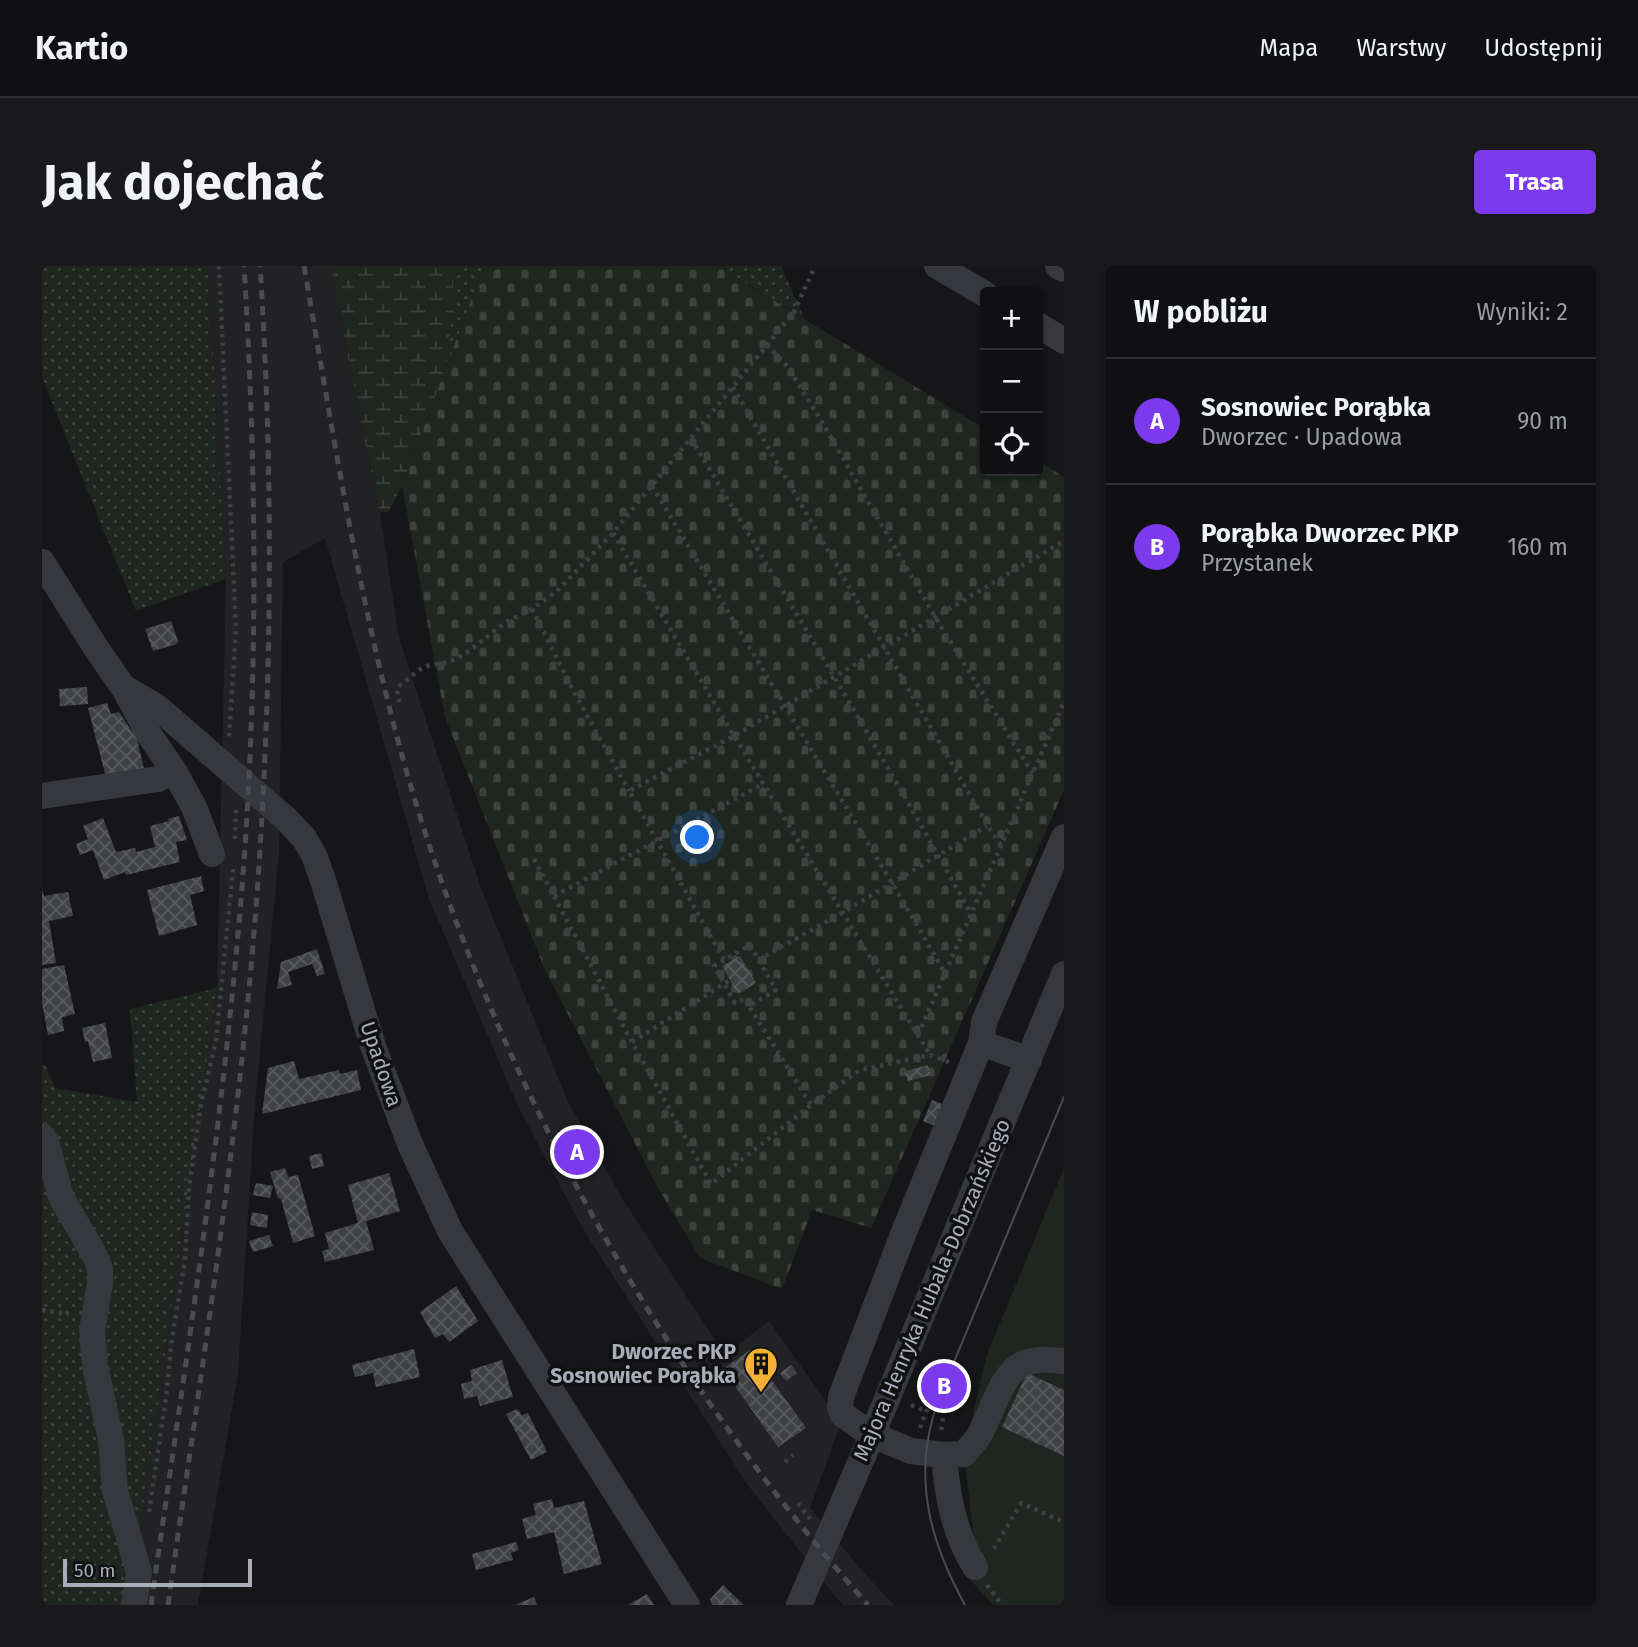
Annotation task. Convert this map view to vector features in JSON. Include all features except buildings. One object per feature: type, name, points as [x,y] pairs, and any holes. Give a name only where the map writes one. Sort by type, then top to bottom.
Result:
[{"type":"street","points":[[937,266],[980,292]]},
{"type":"street","points":[[1058,266],[1064,269]]},
{"type":"street","points":[[1043,328],[1064,341]]},
{"type":"street","name":"Upadowa","points":[[42,562],[123,687],[157,708],[304,838],[314,855],[373,1046],[410,1144],[450,1231],[687,1605]]},
{"type":"street","points":[[123,687],[194,807],[227,854]]},
{"type":"street","points":[[42,796],[158,779],[174,771]]},
{"type":"street","points":[[1064,837],[984,1022],[981,1043],[904,1232],[841,1397],[840,1407],[842,1415],[872,1435],[911,1451],[944,1455],[964,1454],[982,1431],[992,1405],[1009,1376],[1022,1364],[1039,1359],[1064,1361]]},
{"type":"street","name":"Majora Henryka Hubala-Dobrzańskiego","points":[[799,1605],[1064,974]]},
{"type":"street","points":[[981,1043],[1029,1060]]},
{"type":"street","points":[[42,1136],[61,1197],[100,1269],[92,1331],[95,1366],[111,1440],[115,1491],[139,1572],[134,1605]]},
{"type":"street","points":[[944,1455],[946,1484],[954,1523],[966,1552],[984,1559]]},
{"type":"path","points":[[147,1519],[185,1260],[189,1188],[201,1104],[216,1041],[227,854],[229,744],[236,630],[219,266]]},
{"type":"path","points":[[400,702],[397,696],[398,687],[420,669],[449,662],[465,654],[506,622],[532,609],[557,591],[613,533],[794,312],[815,266]]},
{"type":"path","points":[[767,345],[788,367],[935,617],[1033,774]]},
{"type":"path","points":[[733,386],[1001,846]]},
{"type":"path","points":[[691,438],[939,855],[971,914]]},
{"type":"path","points":[[652,486],[945,973]]},
{"type":"path","points":[[613,533],[930,1055]]},
{"type":"path","points":[[629,791],[734,736],[1064,541]]},
{"type":"path","points":[[532,609],[573,690],[724,960]]},
{"type":"path","points":[[918,1036],[1064,702]]},
{"type":"path","points":[[554,896],[763,783]]},
{"type":"path","points":[[758,960],[988,826]]},
{"type":"path","points":[[534,859],[710,1184],[860,1070],[930,1055],[970,1070]]},
{"type":"path","points":[[749,1006],[776,990],[750,945],[714,966],[735,1003],[744,999],[749,1006],[811,1105]]},
{"type":"path","points":[[632,1042],[730,980]]},
{"type":"path","points":[[909,1405],[926,1411]]},
{"type":"path","points":[[785,1462],[793,1455]]},
{"type":"path","points":[[798,1503],[813,1522]]},
{"type":"path","points":[[984,1559],[1021,1503],[1064,1522]]},
{"type":"shaded area","points":[[208,266],[331,266],[380,513],[399,638],[481,888],[567,1100],[623,1200],[725,1355],[769,1321],[841,1423],[810,1508],[894,1605],[843,1605],[835,1596],[747,1484],[584,1231],[518,1106],[429,899],[325,538],[283,562],[279,853],[255,1104],[238,1374],[198,1605],[128,1605],[217,988],[226,579]]},
{"type":"green space","points":[[42,266],[208,266],[226,579],[136,611],[42,377]]},
{"type":"green space","points":[[331,266],[453,266],[447,365],[402,485],[389,511],[380,513],[353,382]]},
{"type":"green space","points":[[453,266],[484,266],[447,365],[453,300]]},
{"type":"green space","points":[[484,266],[717,266],[980,426],[980,476],[1043,476],[1043,464],[1064,477],[1064,790],[871,1228],[812,1210],[782,1289],[700,1258],[657,1186],[545,970],[445,717],[402,485]]},
{"type":"green space","points":[[717,266],[781,266],[804,318],[794,312]]},
{"type":"green space","points":[[217,988],[128,1605],[42,1605],[42,1065],[45,1065],[55,1088],[137,1102],[130,1009]]},
{"type":"green space","points":[[1064,1168],[1064,1605],[993,1605],[967,1576],[976,1558],[964,1454],[986,1357]]},
{"type":"tram line","points":[[965,1605],[935,1537],[926,1491],[928,1442],[944,1386],[1064,1097]]},
{"type":"railway","points":[[151,1605],[217,1132],[245,847],[252,702],[254,556],[244,266]]},
{"type":"railway","points":[[168,1605],[229,1170],[256,908],[265,747],[269,587],[268,426],[260,266]]},
{"type":"railway","points":[[304,266],[343,489],[390,710],[425,832],[468,952],[518,1070],[576,1186],[640,1297],[711,1405],[787,1508],[868,1605]]},
{"type":"place","name":"Sosnowiec Porąbka","points":[[577,1152]]},
{"type":"place","name":"Porąbka Dworzec PKP","points":[[944,1386]]},
{"type":"place","name":"Dworzec PKP Sosnowiec Porąbka","points":[[761,1394]]}]
